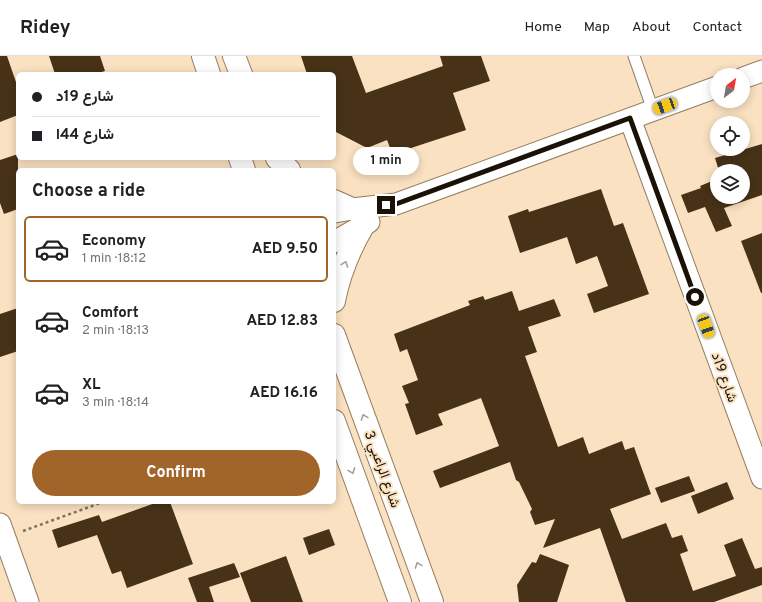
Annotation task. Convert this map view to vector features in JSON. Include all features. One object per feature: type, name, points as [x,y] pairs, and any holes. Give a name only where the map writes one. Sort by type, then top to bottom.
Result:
[{"type":"street","points":[[203,56],[208,72]]},
{"type":"street","points":[[234,56],[240,72]]},
{"type":"street","points":[[750,75],[762,71]]},
{"type":"street","points":[[346,212],[396,204],[710,89]]},
{"type":"street","name":"شارع 19د","points":[[630,118],[756,443],[762,478]]},
{"type":"street","points":[[279,160],[287,168]]},
{"type":"street","points":[[336,237],[346,212]]},
{"type":"street","points":[[336,293],[341,274],[354,242],[346,212]]},
{"type":"street","name":"شارع الراعبي 3","points":[[336,340],[432,602]]},
{"type":"street","points":[[336,426],[400,602]]},
{"type":"street","points":[[2,531],[28,602]]},
{"type":"lane","points":[[634,56],[652,110]]},
{"type":"path","points":[[2,531],[96,504]]},
{"type":"building","points":[[0,56],[7,56],[16,82],[16,116],[0,122]]},
{"type":"building","points":[[49,56],[100,56],[105,71],[102,72],[54,72]]},
{"type":"building","points":[[301,56],[352,56],[366,93],[443,66],[440,56],[481,56],[490,81],[453,93],[466,130],[411,148],[412,151],[394,158],[387,140],[367,148],[336,132],[336,72],[306,72]]},
{"type":"building","points":[[762,144],[762,195],[750,199],[750,164],[717,164],[715,158],[722,156],[750,156],[750,148]]},
{"type":"building","points":[[16,155],[16,160],[18,160],[18,168],[16,168],[16,210],[4,214],[0,203],[0,160]]},
{"type":"building","points":[[710,182],[710,204],[736,204],[724,208],[732,226],[716,232],[705,207],[688,213],[681,195],[701,188],[700,186]]},
{"type":"building","points":[[601,189],[614,226],[623,223],[649,294],[594,313],[587,294],[608,286],[597,256],[576,264],[567,237],[520,253],[508,216],[528,209],[529,212]]},
{"type":"building","points":[[762,233],[762,293],[761,293],[741,241]]},
{"type":"building","points":[[512,291],[519,311],[554,299],[561,316],[528,327],[537,352],[525,356],[558,447],[583,437],[589,454],[622,441],[625,450],[634,447],[651,494],[610,509],[622,539],[666,523],[672,538],[682,535],[688,551],[680,554],[693,591],[736,576],[724,545],[742,538],[755,569],[762,567],[762,585],[714,602],[626,602],[600,528],[543,548],[555,519],[535,525],[530,512],[532,509],[519,482],[516,480],[510,462],[440,488],[433,471],[499,446],[481,398],[438,414],[443,425],[416,435],[405,404],[409,403],[402,386],[418,380],[407,349],[400,352],[394,334],[470,305],[468,301],[483,296],[485,300]]},
{"type":"building","points":[[16,309],[16,352],[0,357],[0,314]]},
{"type":"building","points":[[689,476],[695,491],[661,503],[655,488]]},
{"type":"building","points":[[727,482],[734,499],[698,514],[691,496]]},
{"type":"building","points":[[152,504],[171,504],[193,564],[127,588],[121,571],[112,574],[97,535],[58,548],[52,530],[99,515],[102,522]]},
{"type":"building","points":[[329,529],[335,545],[309,555],[303,538]]},
{"type":"building","points":[[540,554],[569,565],[557,602],[519,602],[517,585],[532,562],[536,563]]},
{"type":"building","points":[[286,556],[303,602],[251,602],[240,573]]},
{"type":"building","points":[[234,563],[240,577],[209,587],[214,602],[197,602],[188,578]]},
{"type":"route","points":[[386,205],[396,204],[630,118],[695,297]]}]
